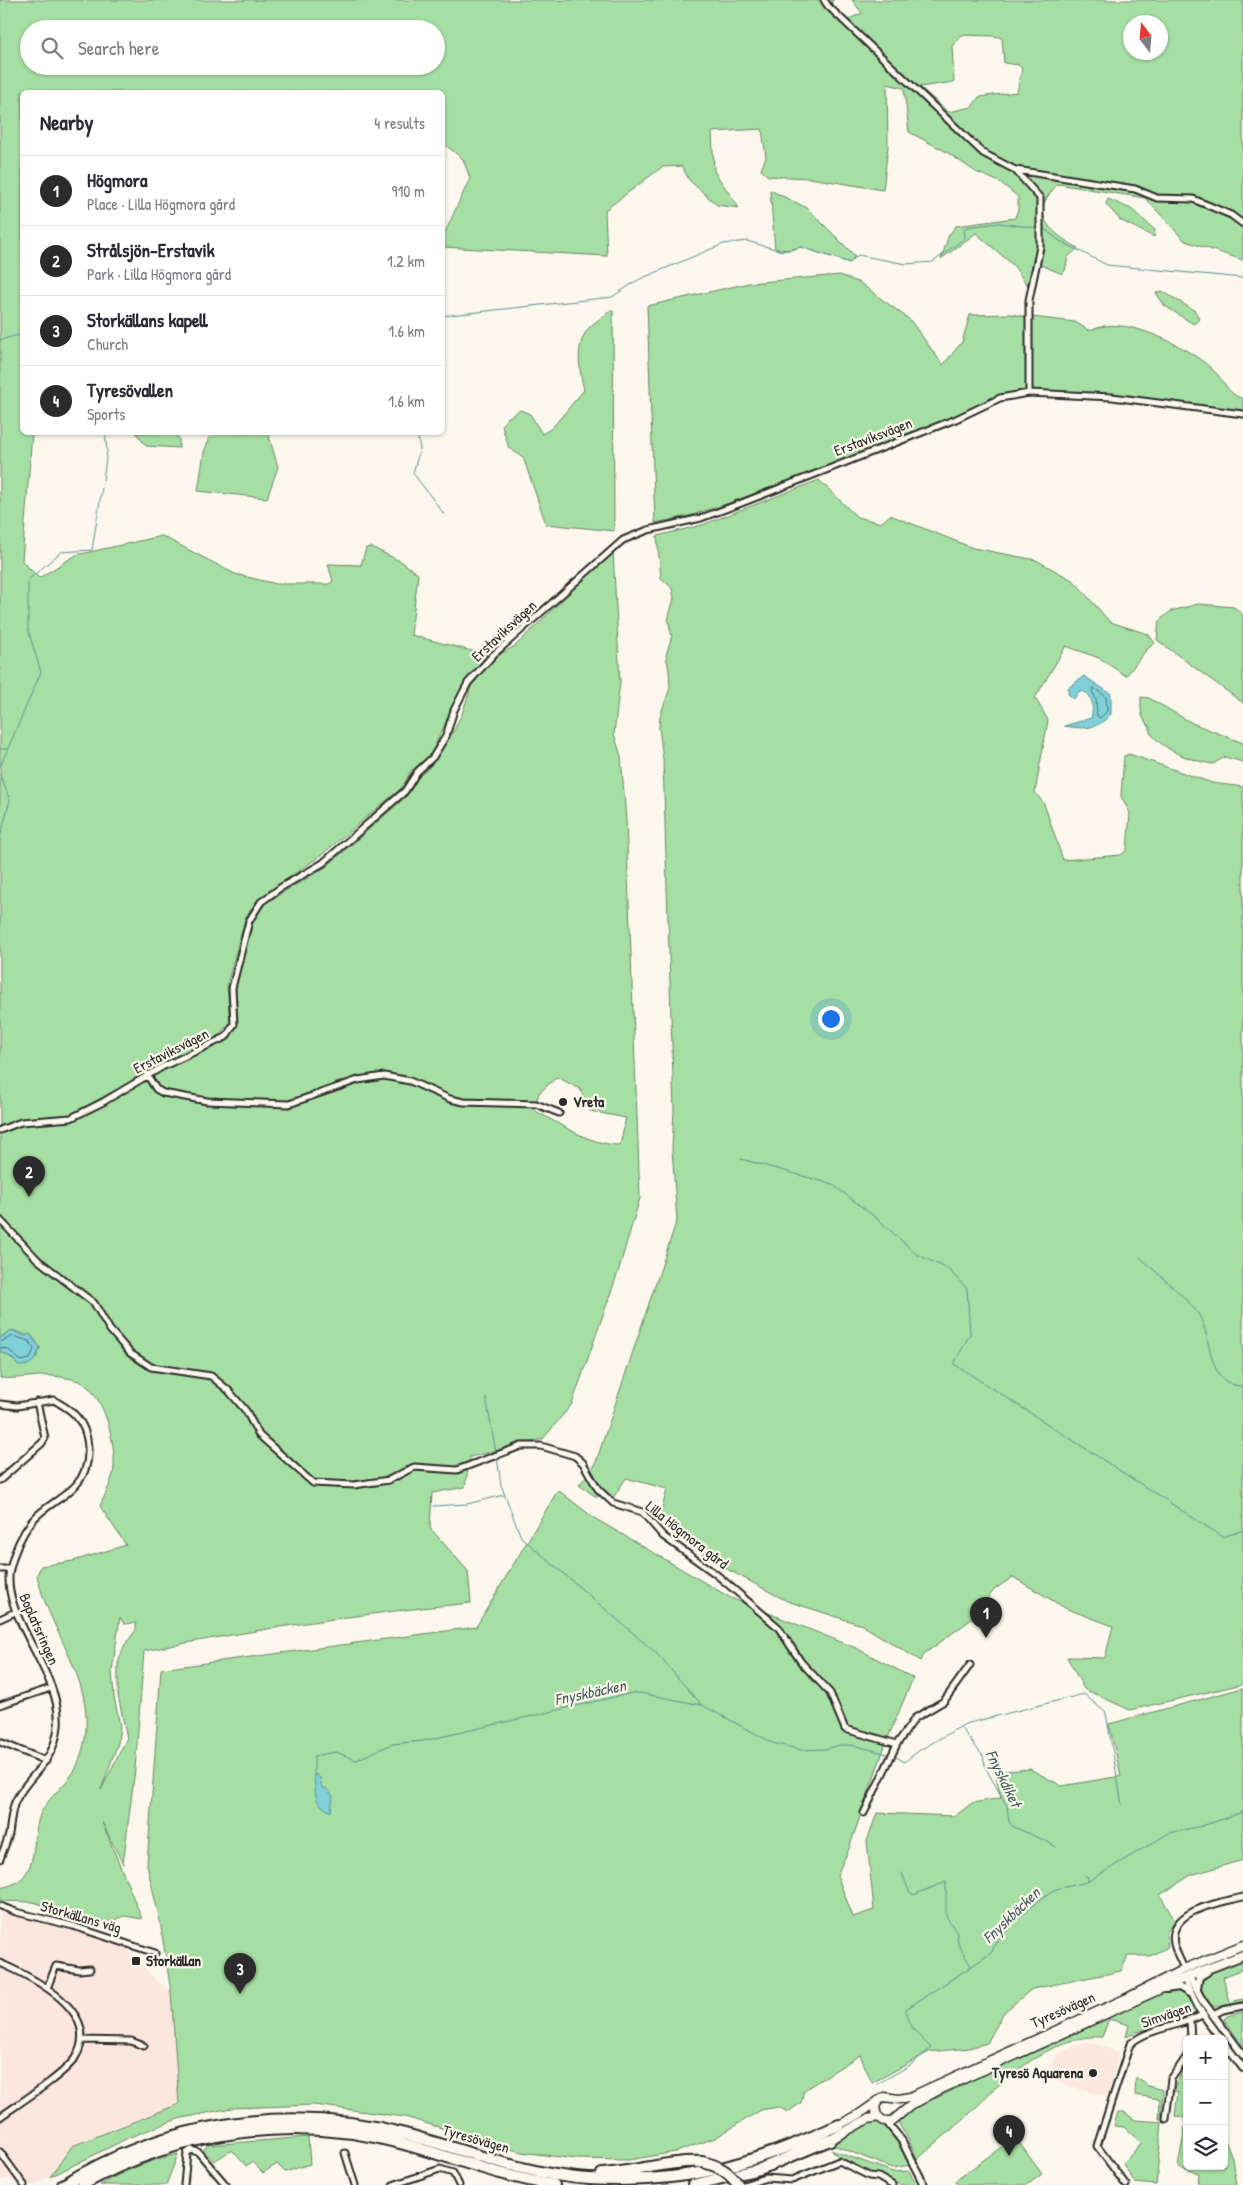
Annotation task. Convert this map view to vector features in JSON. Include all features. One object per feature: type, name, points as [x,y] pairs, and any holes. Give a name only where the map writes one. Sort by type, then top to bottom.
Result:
[{"type":"highway","name":"Tyresövägen","points":[[63,2185],[123,2153],[175,2135],[232,2123],[291,2119],[330,2121],[380,2128],[498,2161],[554,2180]]},
{"type":"highway","name":"Tyresövägen","points":[[82,2185],[126,2162],[181,2143],[234,2133],[289,2128],[352,2133],[379,2138],[510,2176],[554,2180],[658,2180],[690,2176],[757,2159],[839,2125]]},
{"type":"highway","name":"Tyresövägen","points":[[693,2185],[760,2169],[830,2140]]},
{"type":"highway","points":[[554,2180],[625,2173],[678,2163],[702,2162],[722,2169],[738,2185]]},
{"type":"main road","name":"Tyresövägen","points":[[839,2125],[886,2096],[895,2099],[910,2097],[1131,1996],[1184,1969],[1243,1945]]},
{"type":"main road","name":"Tyresövägen","points":[[830,2140],[865,2121],[898,2116],[938,2090],[1243,1954]]},
{"type":"main road","points":[[1184,1969],[1187,1978]]},
{"type":"main road","points":[[895,2099],[900,2105],[898,2116]]},
{"type":"main road","points":[[878,2101],[875,2109],[882,2119]]},
{"type":"street","points":[[824,0],[828,6],[983,153],[1015,170],[1135,189],[1157,198],[1193,199],[1231,215],[1243,224]]},
{"type":"street","points":[[1015,170],[1040,198],[1040,247],[1029,300],[1029,393]]},
{"type":"street","name":"Erstaviksvägen","points":[[0,1130],[21,1122],[71,1118],[147,1076],[226,1037],[234,1024],[232,988],[249,921],[261,902],[280,888],[323,863],[405,791],[417,772],[433,757],[446,736],[454,710],[468,683],[493,655],[624,540],[648,530],[702,518],[956,419],[1000,398],[1029,393],[1112,398],[1243,414]]},
{"type":"street","points":[[144,1070],[156,1089],[171,1096],[208,1101],[290,1104],[358,1080],[384,1076],[410,1081],[450,1099],[464,1102],[536,1104],[559,1113]]},
{"type":"street","name":"Lilla Högmora gård","points":[[0,1220],[38,1260],[94,1303],[110,1330],[130,1353],[151,1367],[211,1376],[228,1390],[240,1404],[259,1435],[313,1483],[354,1485],[372,1483],[389,1480],[414,1468],[457,1470],[521,1446],[540,1446],[575,1456],[583,1463],[598,1489],[613,1503],[642,1512],[663,1536],[717,1575],[778,1627],[801,1662],[830,1693],[845,1729],[897,1744]]},
{"type":"street","name":"Boplatsringen","points":[[0,1404],[17,1406],[54,1400],[73,1412],[81,1424],[89,1449],[84,1471],[76,1485],[33,1520],[17,1546],[10,1569],[9,1595],[15,1612],[51,1688],[57,1707],[58,1725],[54,1747],[46,1761],[15,1801],[8,1836],[0,1858]]},
{"type":"street","points":[[0,1480],[42,1443],[45,1438],[37,1402]]},
{"type":"street","points":[[0,1569],[10,1569]]},
{"type":"street","points":[[0,1619],[15,1612]]},
{"type":"street","points":[[864,1813],[897,1744],[915,1718],[944,1701],[970,1665]]},
{"type":"street","points":[[0,1705],[51,1688]]},
{"type":"street","points":[[0,1742],[46,1761]]},
{"type":"street","points":[[1184,1969],[1174,1943],[1174,1932],[1183,1918],[1191,1912],[1243,1897]]},
{"type":"street","name":"Storkällans väg","points":[[0,1906],[16,1912],[73,1926],[155,1953]]},
{"type":"street","points":[[0,1962],[47,1988],[66,2004],[77,2018],[81,2040],[74,2058],[59,2073],[0,2117]]},
{"type":"street","points":[[1194,1994],[1199,1977],[1218,1965]]},
{"type":"street","points":[[47,1988],[56,1966],[79,1970],[90,1968]]},
{"type":"street","points":[[1187,1978],[1204,2014],[1218,2035]]},
{"type":"street","points":[[1157,1991],[1179,1987],[1194,1994],[1213,2015],[1243,2055]]},
{"type":"street","points":[[1204,2014],[1213,2015],[1223,2010],[1243,2006]]},
{"type":"street","name":"Simvägen","points":[[1126,2185],[1098,2146],[1122,2064],[1130,2044],[1135,2039],[1190,2022],[1204,2014]]},
{"type":"street","points":[[1190,2022],[1191,2035]]},
{"type":"street","points":[[81,2040],[131,2041],[144,2046]]},
{"type":"street","points":[[1228,2048],[1243,2068]]},
{"type":"street","points":[[1166,2119],[1171,2079],[1183,2062]]},
{"type":"street","points":[[898,2116],[898,2134]]},
{"type":"street","points":[[882,2119],[898,2134],[924,2185]]},
{"type":"street","points":[[184,2185],[187,2153],[191,2150],[198,2152],[226,2185]]},
{"type":"street","points":[[0,2152],[24,2185]]},
{"type":"street","points":[[345,2153],[355,2185]]},
{"type":"street","points":[[744,2185],[766,2178],[794,2183],[840,2161],[869,2176],[878,2176],[892,2185]]},
{"type":"street","points":[[393,2185],[440,2169],[452,2173],[459,2185]]},
{"type":"shaded area","points":[[0,1908],[15,1915],[73,1929],[126,1948],[156,1980],[171,1992],[179,2104],[72,2145],[50,2177],[35,2185],[15,2185],[10,2178],[0,2181]]},
{"type":"shaded area","points":[[1090,2042],[1113,2050],[1118,2054],[1107,2097],[1042,2078],[1057,2055],[1072,2047]]},
{"type":"green space","points":[[0,0],[833,0],[831,4],[847,20],[862,13],[852,0],[1243,0],[1243,260],[1185,241],[1145,198],[1057,184],[1044,204],[1044,218],[1053,230],[1078,248],[1068,257],[1065,271],[1062,274],[1039,264],[1043,205],[1039,205],[1038,243],[1027,285],[1014,266],[976,233],[941,259],[949,235],[956,226],[1015,218],[1018,209],[1018,197],[1000,182],[976,172],[945,151],[909,132],[904,88],[887,84],[888,146],[883,190],[810,178],[768,176],[761,170],[766,157],[762,129],[712,132],[714,171],[739,208],[717,205],[689,180],[682,166],[662,167],[605,210],[607,256],[445,247],[445,233],[470,178],[463,159],[445,145],[445,90],[20,90],[20,435],[32,435],[22,561],[39,578],[76,555],[162,536],[235,574],[276,584],[329,584],[333,581],[328,564],[361,565],[366,548],[371,547],[402,562],[418,574],[411,635],[487,655],[464,683],[431,754],[410,772],[404,786],[320,856],[257,900],[246,916],[227,984],[230,1022],[213,1042],[160,1066],[71,1114],[42,1117],[48,1121],[71,1120],[163,1068],[227,1038],[235,1024],[236,983],[253,923],[262,905],[326,867],[407,796],[419,776],[429,768],[453,732],[462,714],[471,687],[483,671],[499,655],[515,646],[613,551],[620,682],[614,734],[621,756],[626,820],[640,1198],[618,1272],[572,1404],[543,1439],[470,1457],[465,1487],[432,1493],[430,1528],[468,1571],[471,1603],[307,1623],[144,1651],[135,1769],[123,1864],[102,1822],[142,1919],[125,1916],[105,1923],[33,1902],[0,1901],[0,1888],[13,1884],[22,1878],[28,1870],[32,1860],[37,1826],[43,1808],[73,1773],[85,1739],[86,1714],[82,1691],[44,1600],[37,1575],[41,1566],[73,1561],[126,1545],[100,1506],[113,1476],[114,1466],[113,1445],[103,1409],[91,1390],[78,1381],[53,1376],[0,1378],[0,1351],[6,1353],[14,1361],[35,1359],[40,1348],[32,1336],[9,1331],[0,1338]],"holes":[[[962,35],[1002,38],[1004,63],[1019,65],[1022,69],[1017,92],[979,97],[972,107],[948,112],[920,87],[954,82],[952,46]],[[557,1077],[580,1089],[590,1111],[626,1118],[620,1145],[586,1138],[534,1110],[539,1093]],[[120,1617],[124,1624],[136,1623],[136,1630],[124,1646],[118,1663],[118,1695],[127,1738],[101,1790],[118,1743],[120,1726],[114,1697],[112,1671]]]},
{"type":"green space","points":[[770,190],[807,208],[855,256],[850,263],[801,247],[791,250],[775,249]]},
{"type":"green space","points":[[1108,199],[1131,209],[1155,230],[1154,237],[1120,220],[1106,204]]},
{"type":"green space","points":[[840,275],[860,283],[910,320],[943,365],[962,342],[970,315],[1012,314],[1026,317],[1026,388],[1023,392],[998,396],[952,419],[729,503],[692,515],[655,523],[647,306],[749,283]]},
{"type":"green space","points":[[1162,291],[1195,311],[1199,319],[1194,324],[1165,306],[1156,293]]},
{"type":"green space","points":[[610,311],[613,311],[614,531],[546,524],[523,457],[509,448],[502,426],[506,419],[520,410],[530,414],[542,434],[552,428],[584,390],[579,359],[584,336],[590,326]]},
{"type":"green space","points":[[1032,317],[1075,322],[1090,331],[1105,326],[1132,328],[1164,339],[1194,355],[1216,373],[1230,391],[1243,399],[1243,412],[1130,398],[1035,392],[1031,386]]},
{"type":"green space","points":[[138,435],[176,435],[179,439],[179,448],[146,446]]},
{"type":"green space","points":[[211,435],[269,435],[278,467],[267,498],[198,491],[204,452]]},
{"type":"green space","points":[[819,480],[857,517],[881,523],[890,515],[973,548],[1036,560],[1074,581],[1110,622],[1148,634],[1155,643],[1146,650],[1126,676],[1099,658],[1066,646],[1035,698],[1048,720],[1035,792],[1044,804],[1063,860],[1121,855],[1127,850],[1130,813],[1121,796],[1124,756],[1129,754],[1212,783],[1243,787],[1243,1684],[1130,1710],[1084,1689],[1067,1657],[1105,1658],[1113,1626],[1065,1608],[1013,1577],[995,1589],[969,1621],[924,1654],[921,1661],[862,1625],[787,1601],[725,1568],[675,1536],[660,1516],[667,1489],[626,1478],[613,1498],[595,1496],[579,1485],[595,1465],[677,1220],[672,1149],[674,1111],[663,759],[659,728],[660,716],[670,688],[666,655],[672,636],[668,620],[674,598],[672,588],[661,578],[657,536],[702,525]]},
{"type":"green space","points":[[1198,604],[1234,607],[1243,615],[1243,703],[1157,640],[1159,621],[1171,611]]},
{"type":"green space","points":[[1141,697],[1149,698],[1192,723],[1243,743],[1243,762],[1225,757],[1213,764],[1195,760],[1171,750],[1150,733],[1150,727],[1142,714]]},
{"type":"green space","points":[[558,1490],[594,1518],[731,1598],[856,1648],[913,1678],[887,1740],[848,1851],[837,1875],[853,1917],[874,1910],[867,1841],[877,1813],[955,1816],[972,1803],[1001,1798],[995,1772],[1030,1769],[1062,1786],[1121,1776],[1109,1724],[1243,1688],[1243,1860],[1191,1875],[1160,1895],[1175,1921],[1166,1933],[1168,1947],[1150,1956],[1128,1956],[1121,1971],[1032,1989],[1004,2012],[987,2043],[969,2048],[929,2052],[872,2083],[860,2055],[804,2090],[801,2103],[788,2112],[778,2107],[761,2110],[715,2138],[676,2152],[628,2160],[576,2159],[521,2152],[405,2117],[314,2105],[231,2108],[178,2119],[130,2137],[50,2177],[72,2146],[179,2104],[171,1992],[160,1921],[147,1865],[161,1669],[476,1627]]},
{"type":"green space","points":[[1243,1961],[1243,1969],[1223,1977],[1230,2002],[1243,1999],[1243,2002],[1215,2007],[1209,2003],[1204,1996],[1200,1981],[1212,1973]]},
{"type":"green space","points":[[1177,1990],[1186,1994],[1197,2011],[1192,2016],[1130,2034],[1126,2037],[1129,2025],[1109,2019],[1102,2037],[1072,2040],[1044,2053],[1017,2070],[994,2089],[917,2160],[900,2126],[902,2114],[925,2101],[937,2098],[1060,2038],[1161,1994]]},
{"type":"green space","points":[[1243,2012],[1243,2047],[1224,2019],[1227,2016]]},
{"type":"green space","points":[[1183,2070],[1183,2117],[1175,2116],[1178,2092],[1173,2091]]},
{"type":"green space","points":[[1136,2077],[1148,2086],[1163,2090],[1161,2119],[1159,2119],[1160,2099],[1135,2095]]},
{"type":"green space","points":[[1118,2112],[1124,2112],[1135,2120],[1162,2122],[1156,2185],[1135,2183],[1123,2164],[1141,2143],[1124,2127],[1114,2126]]},
{"type":"green space","points":[[871,2119],[886,2126],[896,2136],[910,2165],[892,2168],[831,2144]]},
{"type":"green space","points":[[308,2137],[310,2164],[285,2172],[277,2164],[263,2173],[252,2162],[246,2166],[232,2150],[214,2161],[203,2150],[208,2145]]},
{"type":"green space","points":[[1015,2137],[1042,2174],[1027,2185],[958,2185],[955,2181]]},
{"type":"green space","points":[[1183,2139],[1183,2168],[1178,2167]]},
{"type":"green space","points":[[1228,2148],[1232,2158],[1236,2185],[1198,2185],[1199,2173],[1188,2170],[1228,2170]]},
{"type":"green space","points":[[831,2150],[893,2172],[909,2171],[916,2185],[900,2185],[877,2173],[869,2173],[839,2158]]},
{"type":"green space","points":[[178,2154],[166,2185],[100,2185],[138,2166]]},
{"type":"water","points":[[1084,676],[1111,694],[1111,714],[1095,726],[1078,728],[1064,726],[1091,718],[1092,705],[1090,697],[1084,692],[1079,691],[1074,699],[1068,694],[1068,688]]},
{"type":"water","points":[[11,1330],[25,1336],[30,1334],[40,1348],[35,1359],[30,1364],[18,1366],[12,1358],[0,1351],[0,1338]]},
{"type":"water","points":[[316,1774],[320,1778],[322,1788],[326,1788],[333,1796],[331,1812],[321,1805],[316,1798],[314,1777]]},
{"type":"waterway","points":[[445,316],[612,297],[638,280],[723,244],[747,241],[782,251],[801,247],[850,263],[858,255],[906,264],[933,262],[965,238],[964,229],[967,227],[999,223],[1038,228]]},
{"type":"waterway","points":[[1043,228],[1060,241],[1107,265],[1243,278]]},
{"type":"waterway","points":[[0,340],[20,335]]},
{"type":"waterway","points":[[103,480],[107,451],[105,435]]},
{"type":"waterway","points":[[418,435],[420,449],[413,473],[444,514]]},
{"type":"waterway","points":[[0,767],[41,672],[28,630],[28,580],[61,552],[92,550],[102,488]]},
{"type":"waterway","points":[[0,749],[7,749]]},
{"type":"waterway","points":[[0,775],[10,800],[0,838]]},
{"type":"waterway","points":[[741,1159],[832,1184],[880,1221],[916,1254],[948,1269],[967,1289],[970,1334],[954,1364],[1223,1537],[1243,1530]]},
{"type":"waterway","points":[[1140,1257],[1196,1311],[1202,1320],[1212,1357],[1222,1378],[1231,1384],[1243,1386]]},
{"type":"waterway","points":[[486,1397],[496,1453]]},
{"type":"waterway","points":[[497,1457],[501,1485],[521,1537],[655,1652],[702,1705]]},
{"type":"waterway","points":[[433,1506],[467,1504],[504,1495]]},
{"type":"waterway","name":"Fnyskbäcken","points":[[314,1777],[314,1756],[336,1752],[356,1760],[392,1744],[423,1741],[632,1693],[702,1705],[773,1743],[802,1750],[852,1745],[888,1754]]},
{"type":"waterway","points":[[895,1756],[904,1762],[920,1750],[965,1724],[1084,1694],[1106,1713],[1122,1805]]},
{"type":"waterway","name":"Fnyskdiket","points":[[961,1728],[983,1756],[985,1767],[1007,1806],[1009,1821],[1012,1826],[1056,1847]]},
{"type":"waterway","name":"Fnyskbäcken","points":[[877,2084],[909,2066],[931,2048],[911,2025],[906,2015],[906,2009],[992,1952],[995,1943],[1021,1916],[1041,1899],[1056,1889],[1087,1882],[1169,1833],[1202,1826],[1243,1812]]},
{"type":"waterway","points":[[902,1873],[909,1891],[913,1895],[946,1882],[946,1916],[957,1933],[958,1944],[971,1966]]},
{"type":"waterway","name":"Fnyskbäcken","points":[[1085,1876],[1088,1877],[1088,1881]]},
{"type":"place","name":"Vreta","points":[[563,1102]]},
{"type":"place","name":"Strålsjön-Erstavik","points":[[29,1197]]},
{"type":"place","name":"Högmora","points":[[986,1638]]},
{"type":"place","name":"Storkällan","points":[[136,1961]]},
{"type":"place","name":"Storkällans kapell","points":[[240,1994]]},
{"type":"place","name":"Tyresö Aquarena","points":[[1093,2073]]},
{"type":"place","name":"Tyresövallen","points":[[1009,2156]]}]
